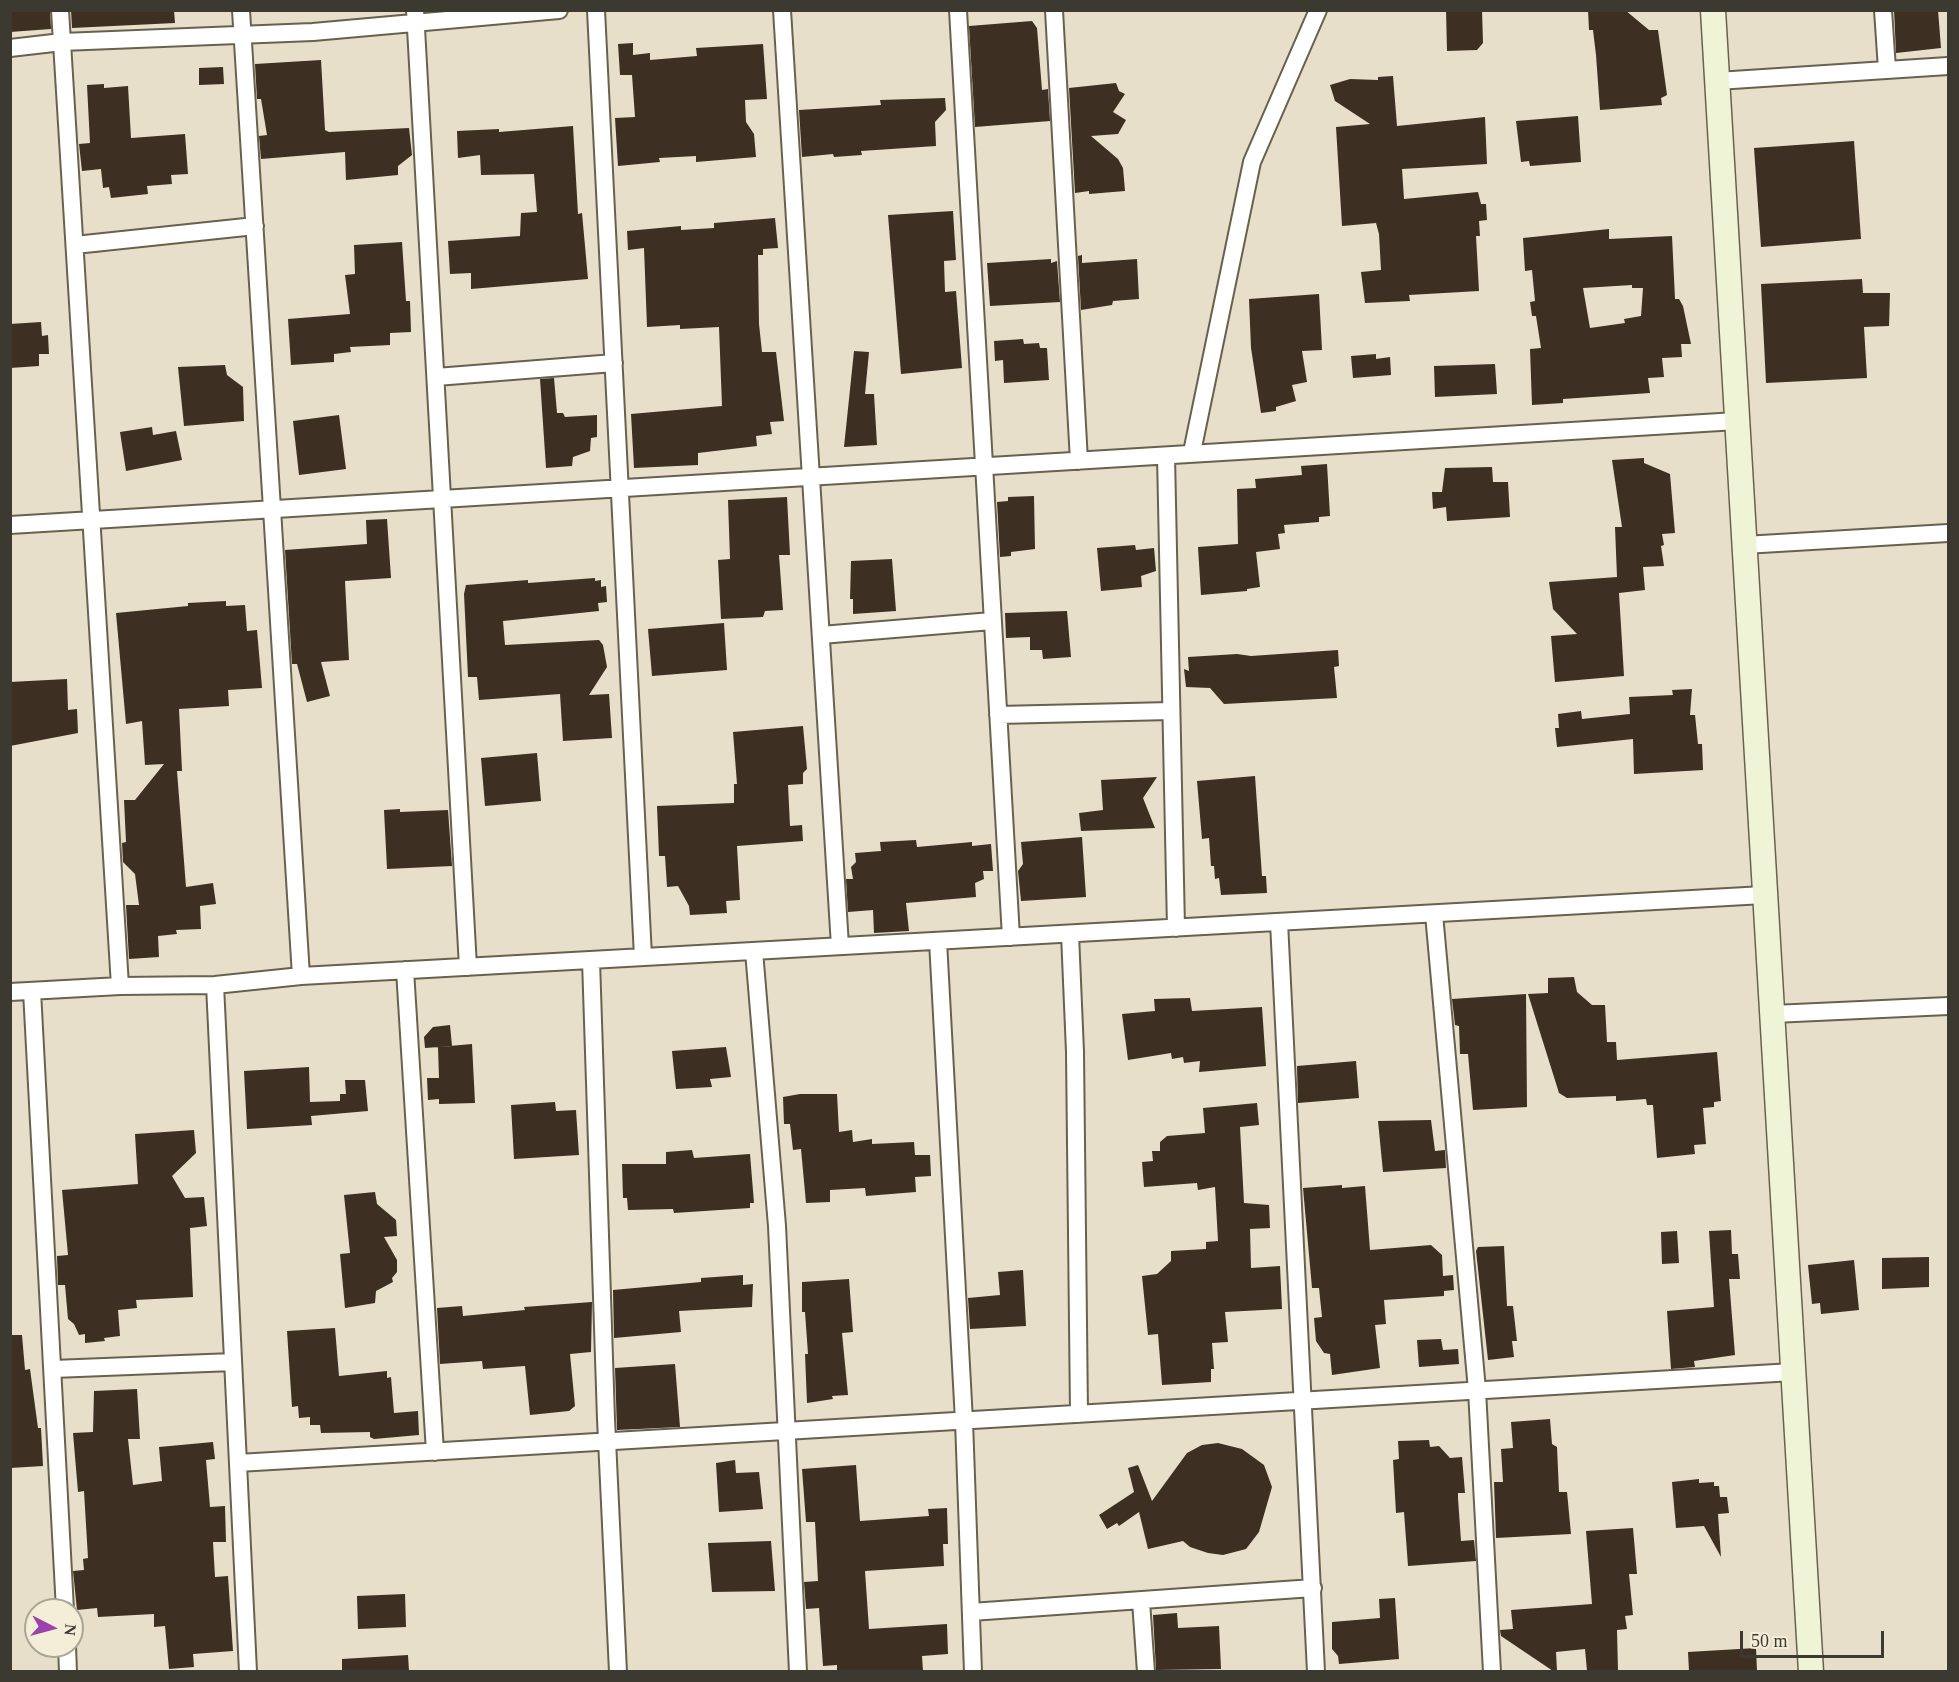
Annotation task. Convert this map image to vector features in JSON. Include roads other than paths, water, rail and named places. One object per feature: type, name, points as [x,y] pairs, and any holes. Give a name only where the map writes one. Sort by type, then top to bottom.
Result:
[{"type":"street","points":[[60,10],[120,986]]},
{"type":"street","points":[[242,10],[301,976]]},
{"type":"street","points":[[10,48],[62,42],[243,35],[416,17],[559,10]]},
{"type":"street","points":[[596,10],[643,957]]},
{"type":"street","points":[[782,10],[840,946]]},
{"type":"street","points":[[958,10],[1011,937]]},
{"type":"street","points":[[1054,10],[1079,461]]},
{"type":"street","points":[[1192,452],[1252,162],[1318,10]]},
{"type":"street","points":[[1713,10],[1811,1671]]},
{"type":"street","points":[[1883,10],[1887,69]]},
{"type":"street","points":[[416,17],[468,967]]},
{"type":"street","points":[[1717,81],[1948,66]]},
{"type":"street","points":[[75,244],[255,226]]},
{"type":"street","points":[[436,377],[614,363]]},
{"type":"street","points":[[10,525],[272,507],[442,500],[1166,456],[1192,452],[1737,421]]},
{"type":"street","points":[[1166,456],[1176,928]]},
{"type":"street","points":[[1744,544],[1948,533]]},
{"type":"street","points":[[821,635],[992,621]]},
{"type":"street","points":[[998,715],[1172,711]]},
{"type":"street","points":[[10,992],[120,986],[215,985],[301,976],[1764,895]]},
{"type":"street","points":[[1434,914],[1477,1390],[1492,1671]]},
{"type":"street","points":[[1279,922],[1316,1671]]},
{"type":"street","points":[[1070,934],[1075,1052],[1079,1414]]},
{"type":"street","points":[[938,941],[964,1421],[973,1671]]},
{"type":"street","points":[[754,951],[777,1226],[798,1671]]},
{"type":"street","points":[[591,960],[607,1443],[618,1671]]},
{"type":"street","points":[[405,970],[435,1452]]},
{"type":"street","points":[[215,985],[248,1671]]},
{"type":"street","points":[[32,991],[64,1598]]},
{"type":"street","points":[[1773,1014],[1948,1006]]},
{"type":"street","points":[[53,1369],[233,1362]]},
{"type":"street","points":[[238,1463],[1793,1372]]},
{"type":"street","points":[[971,1612],[1313,1588]]},
{"type":"street","points":[[1141,1601],[1146,1671]]}]
